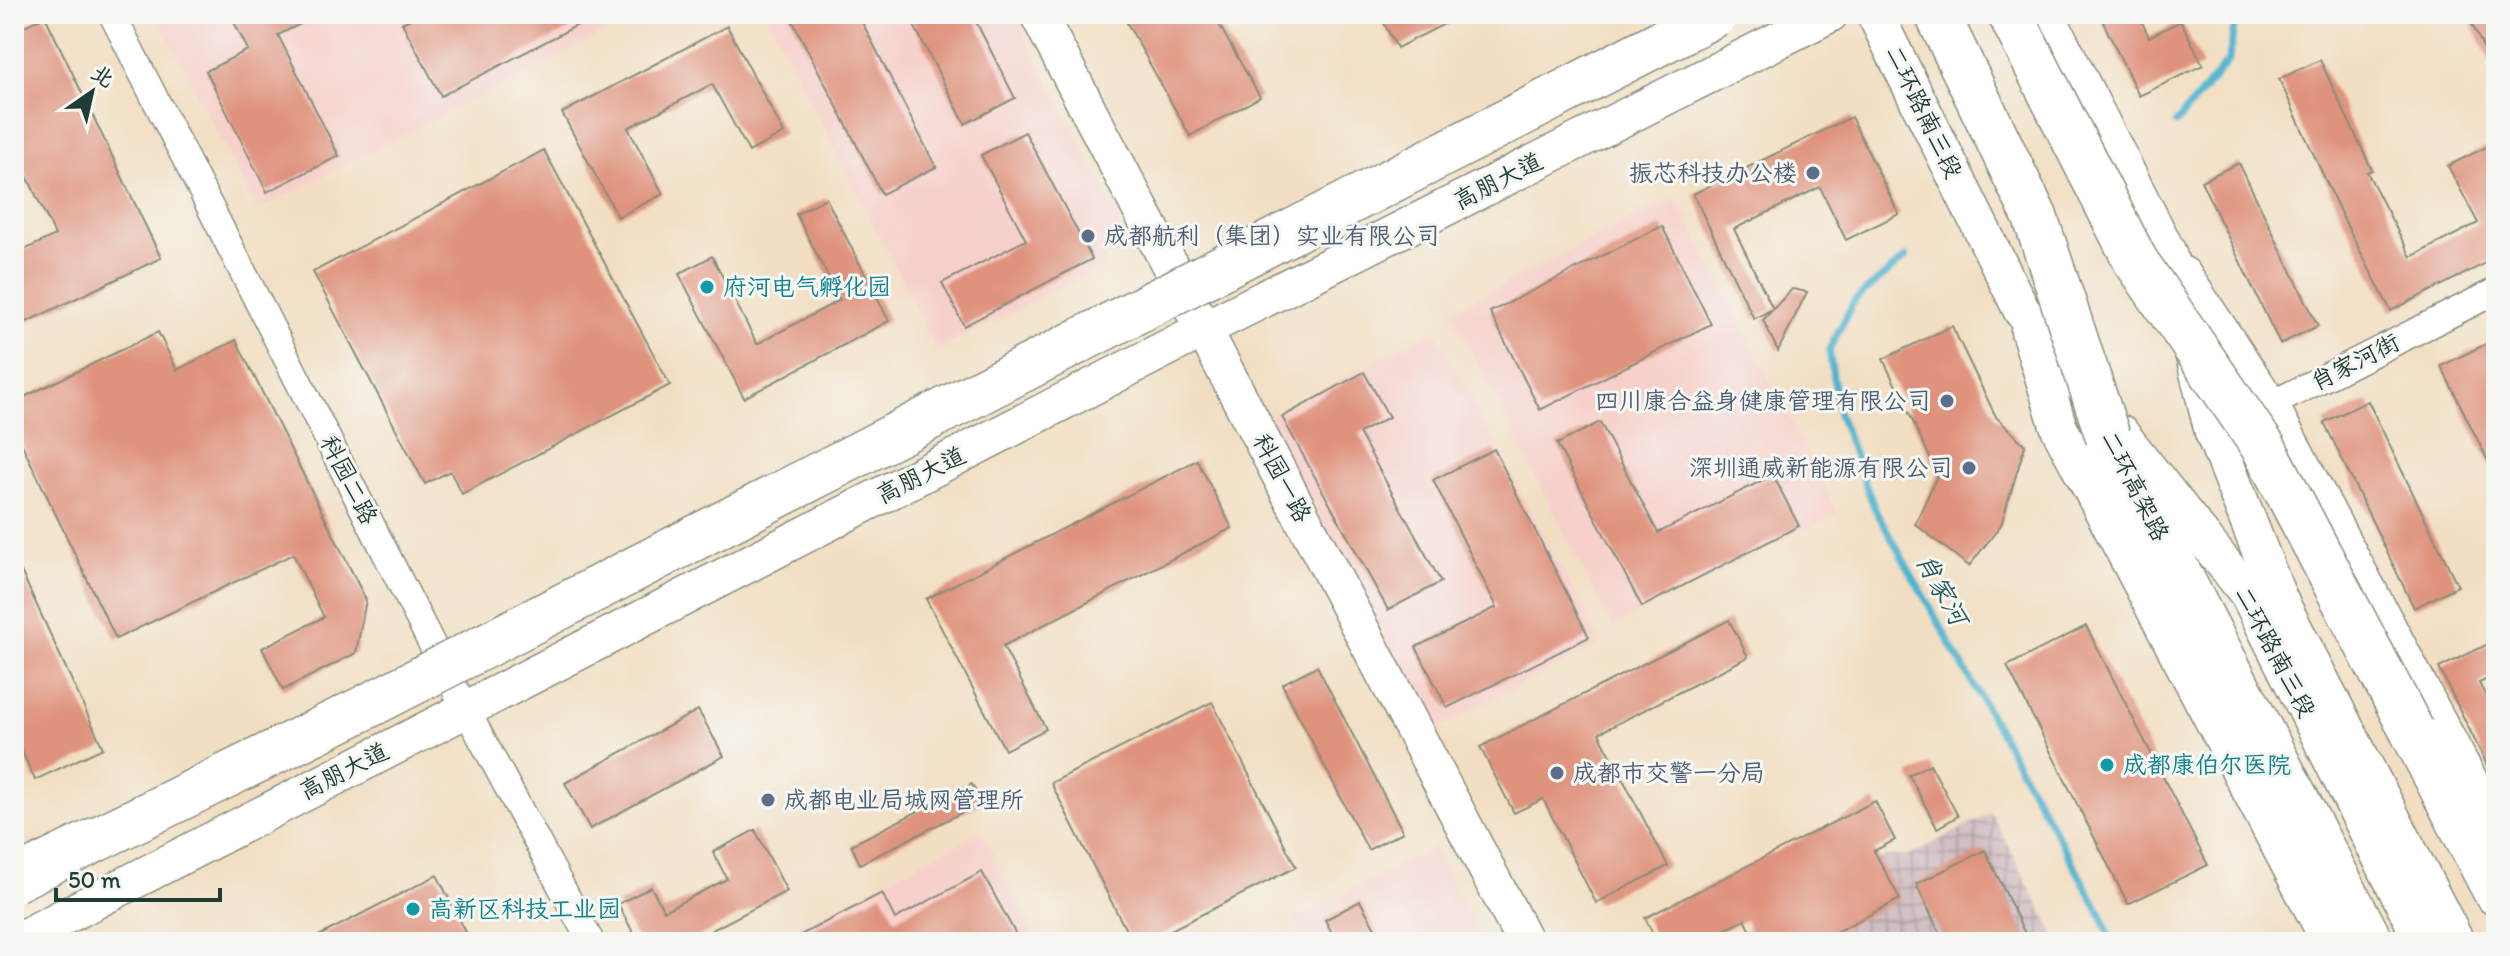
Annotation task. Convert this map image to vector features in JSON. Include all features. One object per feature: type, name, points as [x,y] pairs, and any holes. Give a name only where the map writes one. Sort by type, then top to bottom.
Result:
[{"type":"highway","points":[[14,880],[362,709],[1716,14]]},
{"type":"highway","name":"二环高架路","points":[[1937,14],[2035,217],[2108,437],[2371,942]]},
{"type":"highway","points":[[2010,14],[2135,260],[2264,448],[2493,869]]},
{"type":"highway","points":[[2329,860],[2328,913],[2344,942]]},
{"type":"main road","name":"科园一路","points":[[1038,14],[1525,942]]},
{"type":"main road","name":"高朋大道","points":[[1198,316],[1741,14]]},
{"type":"main road","name":"高朋大道","points":[[15,942],[459,694],[1198,316],[1830,14]]},
{"type":"main road","name":"二环路南三段","points":[[1875,14],[2022,311],[2248,594],[2400,864],[2456,942]]},
{"type":"main road","name":"二环路南三段","points":[[2046,14],[2168,253],[2213,432],[2279,599],[2400,864],[2423,942]]},
{"type":"main road","points":[[2168,253],[2270,405],[2493,869]]},
{"type":"main road","points":[[2022,311],[2059,428],[2330,942]]},
{"type":"main road","name":"高朋大道","points":[[14,901],[459,694]]},
{"type":"street","name":"科园二路","points":[[112,14],[459,694],[591,942]]},
{"type":"street","name":"肖家河街","points":[[2213,432],[2496,291]]},
{"type":"shaded area","points":[[156,14],[641,14],[257,210]]},
{"type":"shaded area","points":[[766,14],[1014,14],[1121,222],[1102,267],[937,350]]},
{"type":"shaded area","points":[[1676,197],[1838,513],[1612,627],[1451,311]]},
{"type":"shaded area","points":[[1435,330],[1601,643],[1434,730],[1268,417]]},
{"type":"shaded area","points":[[1991,813],[2058,942],[1721,942],[1885,856],[1909,856]]},
{"type":"shaded area","points":[[981,832],[1038,942],[766,942]]},
{"type":"shaded area","points":[[1433,847],[1483,942],[1306,942],[1294,919]]},
{"type":"building","points":[[230,14],[321,14],[278,35],[339,156],[267,192],[206,71],[248,50]]},
{"type":"building","points":[[420,14],[599,14],[441,96],[402,23]]},
{"type":"building","points":[[789,14],[858,14],[936,167],[882,194]]},
{"type":"building","points":[[908,14],[972,14],[1015,98],[965,124]]},
{"type":"building","points":[[1122,14],[1213,14],[1260,97],[1190,136]]},
{"type":"building","points":[[1379,14],[1464,14],[1397,48]]},
{"type":"building","points":[[2099,14],[2138,14],[2149,37],[2181,21],[2203,65],[2139,96]]},
{"type":"building","points":[[2467,14],[2496,14],[2496,73]]},
{"type":"building","points":[[45,16],[161,258],[14,328],[14,255],[55,235],[14,149],[14,31]]},
{"type":"building","points":[[727,26],[784,133],[749,152],[712,84],[628,128],[663,194],[618,217],[562,113]]},
{"type":"building","points":[[2320,60],[2372,170],[2367,172],[2411,257],[2478,223],[2448,166],[2496,142],[2496,258],[2391,311],[2342,216],[2279,79]]},
{"type":"building","points":[[1851,117],[1899,214],[1846,240],[1820,187],[1734,229],[1773,309],[1754,319],[1693,194]]},
{"type":"building","points":[[1025,132],[1092,259],[964,326],[942,283],[1026,240],[981,155]]},
{"type":"building","points":[[544,150],[670,385],[462,494],[450,471],[425,484],[313,272]]},
{"type":"building","points":[[2239,163],[2318,326],[2280,344],[2201,181]]},
{"type":"building","name":"府河电气孵化园","points":[[826,198],[889,321],[744,398],[679,274],[712,256],[757,344],[840,300],[796,214]]},
{"type":"building","points":[[1662,226],[1711,324],[1540,410],[1490,312]]},
{"type":"building","points":[[1792,289],[1807,292],[1778,351],[1763,320]]},
{"type":"building","points":[[1952,326],[1996,417],[2025,445],[2001,525],[1969,566],[1915,524],[1938,474],[1883,359]]},
{"type":"building","points":[[158,332],[177,370],[236,340],[366,600],[356,653],[283,690],[262,648],[324,617],[293,554],[116,639],[14,428],[14,402]]},
{"type":"building","points":[[2496,339],[2496,477],[2441,366]]},
{"type":"building","points":[[1364,372],[1389,417],[1359,433],[1441,582],[1388,610],[1282,417]]},
{"type":"building","points":[[2368,401],[2458,586],[2414,608],[2324,422]]},
{"type":"building","points":[[1600,422],[1658,533],[1773,475],[1799,526],[1642,607],[1557,444]]},
{"type":"building","points":[[1494,449],[1589,637],[1447,708],[1416,647],[1497,607],[1433,480]]},
{"type":"building","points":[[1197,460],[1232,528],[1003,646],[1046,729],[1005,750],[926,599]]},
{"type":"building","points":[[14,556],[103,748],[35,780],[14,734]]},
{"type":"building","name":"成都市交警一分局","points":[[1729,620],[1748,657],[1599,733],[1668,866],[1596,903],[1543,799],[1514,813],[1480,747]]},
{"type":"building","name":"成都康伯尔医院","points":[[2086,626],[2208,865],[2128,904],[2007,666]]},
{"type":"building","points":[[2496,640],[2496,675],[2479,683],[2496,717],[2496,783],[2439,668]]},
{"type":"building","points":[[1317,666],[1403,832],[1368,850],[1282,684]]},
{"type":"building","points":[[1212,702],[1296,867],[1147,942],[1132,942],[1051,783]]},
{"type":"building","points":[[698,710],[724,756],[590,829],[565,783]]},
{"type":"building","points":[[1930,764],[1958,816],[1937,828],[1909,775]]},
{"type":"building","points":[[972,784],[981,803],[860,864],[851,845]]},
{"type":"building","points":[[1875,801],[1895,840],[1874,851],[1900,899],[1817,942],[1757,942],[1745,920],[1700,942],[1657,942],[1645,918]]},
{"type":"building","points":[[755,830],[787,891],[689,942],[638,942],[618,904],[651,887],[664,911],[727,879],[713,852]]},
{"type":"building","points":[[1985,850],[2029,942],[1944,942],[1916,884]]},
{"type":"building","points":[[982,872],[1020,942],[787,942],[882,893],[895,919]]},
{"type":"building","name":"高新区科技工业园","points":[[437,875],[471,942],[307,942]]},
{"type":"building","points":[[1360,901],[1379,935],[1365,942],[1337,942],[1325,920]]},
{"type":"waterway","name":"肖家河","points":[[2176,123],[2229,60],[2236,14]]},
{"type":"waterway","name":"肖家河","points":[[1906,257],[1854,301],[1829,350],[1839,414],[1874,507],[2100,912],[2112,942]]},
{"type":"place","name":"振芯科技办公楼","points":[[1813,173]]},
{"type":"place","name":"成都航利（集团）实业有限公司","points":[[1088,236]]},
{"type":"place","name":"府河电气孵化园","points":[[707,287]]},
{"type":"place","name":"四川康合益身健康管理有限公司","points":[[1947,401]]},
{"type":"place","name":"深圳通威新能源有限公司","points":[[1969,468]]},
{"type":"place","name":"成都康伯尔医院","points":[[2107,765]]},
{"type":"place","name":"成都市交警一分局","points":[[1557,773]]},
{"type":"place","name":"成都电业局城网管理所","points":[[768,800]]},
{"type":"place","name":"高新区科技工业园","points":[[413,909]]}]
